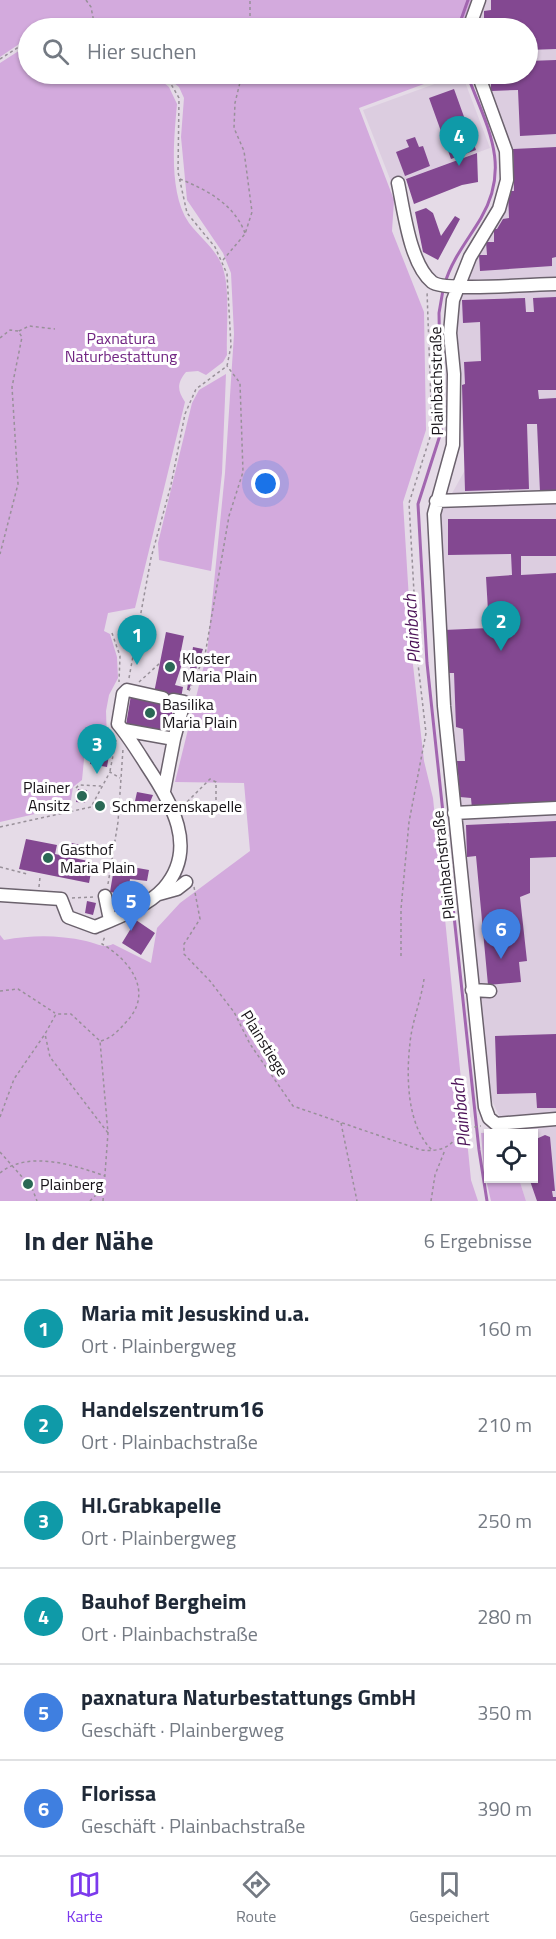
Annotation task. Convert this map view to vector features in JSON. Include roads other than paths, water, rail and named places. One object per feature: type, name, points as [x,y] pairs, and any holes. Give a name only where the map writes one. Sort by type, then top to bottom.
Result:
[{"type":"street","points":[[473,18],[479,0]]},
{"type":"street","name":"Plainbachstraße","points":[[482,84],[507,151],[507,180],[499,208],[454,287],[450,333],[453,374],[453,445],[434,514],[444,706],[485,1107],[489,1118],[496,1124],[556,1119]]},
{"type":"street","points":[[398,183],[415,257],[433,283],[454,287],[556,284]]},
{"type":"street","points":[[436,501],[556,497]]},
{"type":"street","points":[[157,894],[169,881],[179,860],[180,839],[176,812],[121,727],[127,692],[173,700],[174,739],[164,791]]},
{"type":"street","points":[[121,727],[174,739]]},
{"type":"street","points":[[454,813],[556,808]]},
{"type":"street","points":[[0,895],[61,899],[68,917],[95,927],[157,894],[177,890],[186,882]]},
{"type":"street","points":[[106,893],[110,920]]},
{"type":"street","points":[[472,990],[490,991]]},
{"type":"waterway","name":"Plainbach","points":[[462,18],[468,0]]},
{"type":"waterway","name":"Plainbach","points":[[445,283],[456,258],[481,218],[490,199],[495,180],[493,145],[471,84]]},
{"type":"waterway","name":"Plainbach","points":[[443,290],[439,313],[441,432],[418,504],[427,663],[479,1150],[487,1201]]},
{"type":"place","name":"Bauhof Bergheim","points":[[459,166]]},
{"type":"place","name":"Handelszentrum16","points":[[501,651]]},
{"type":"place","name":"Maria mit Jesuskind u.a.","points":[[137,665]]},
{"type":"place","name":"Kloster Maria Plain","points":[[170,667]]},
{"type":"place","name":"Basilika Maria Plain","points":[[150,713]]},
{"type":"place","name":"Hl.Grabkapelle","points":[[97,774]]},
{"type":"place","name":"Plainer Ansitz","points":[[82,796]]},
{"type":"place","name":"Schmerzenskapelle","points":[[100,806]]},
{"type":"place","name":"Gasthof Maria Plain","points":[[48,858]]},
{"type":"place","name":"paxnatura Naturbestattungs GmbH","points":[[131,931]]},
{"type":"place","name":"Florissa","points":[[501,959]]},
{"type":"place","name":"Plainberg","points":[[28,1184]]},
{"type":"park label","name":"Paxnatura Naturbestattung","points":[[121,347]]}]
